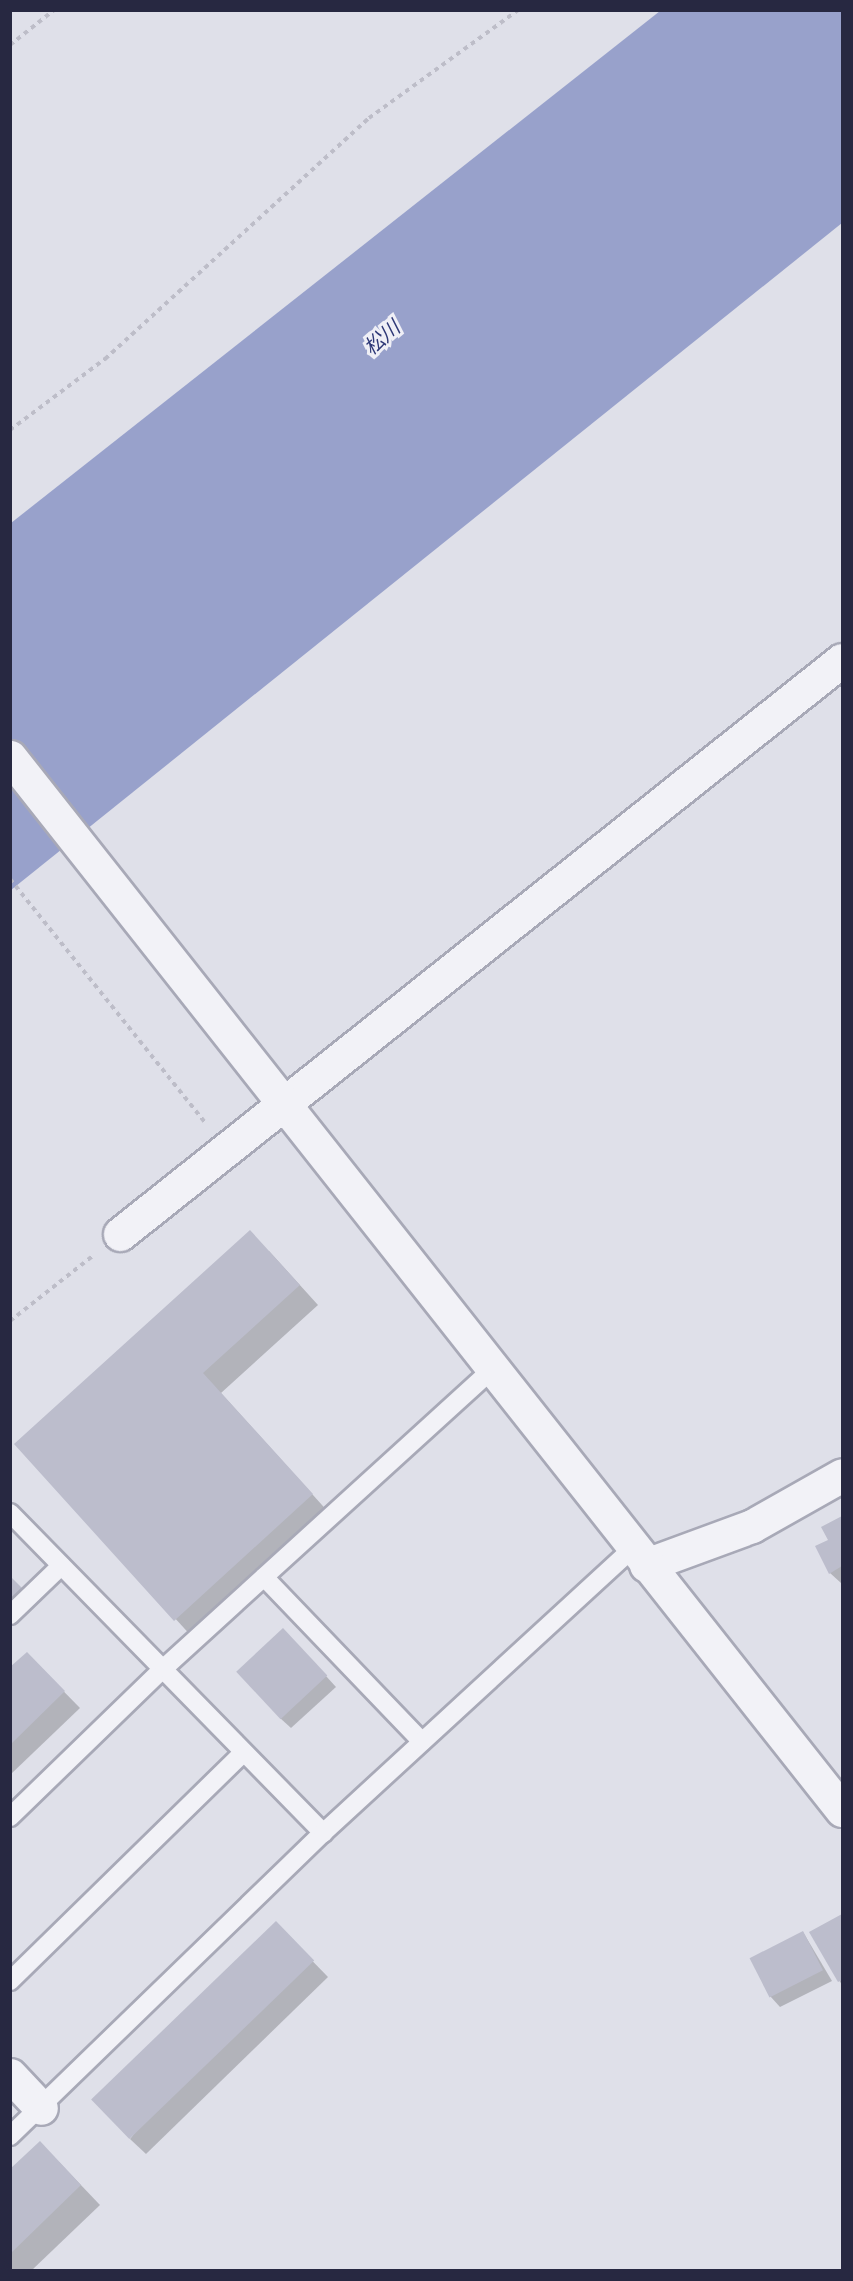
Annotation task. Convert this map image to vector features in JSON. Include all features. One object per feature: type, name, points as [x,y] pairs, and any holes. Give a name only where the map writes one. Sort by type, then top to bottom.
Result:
[{"type":"street","points":[[120,1234],[843,660]]},
{"type":"street","points":[[10,757],[268,1078],[282,1107],[843,1810]]},
{"type":"street","points":[[639,1557],[752,1526],[843,1475]]},
{"type":"street","points":[[10,2075],[41,2108]]},
{"type":"lane","points":[[10,1817],[164,1668],[491,1370]]},
{"type":"lane","points":[[10,1513],[323,1833]]},
{"type":"lane","points":[[10,2136],[323,1833],[422,1742],[639,1557]]},
{"type":"lane","points":[[10,1615],[61,1566]]},
{"type":"lane","points":[[264,1577],[422,1742]]},
{"type":"lane","points":[[10,1981],[244,1752]]},
{"type":"path","points":[[10,45],[54,10]]},
{"type":"path","points":[[10,430],[105,359],[369,118],[518,10]]},
{"type":"path","points":[[10,879],[211,1129]]},
{"type":"path","points":[[10,1321],[120,1234]]},
{"type":"water","name":"松川","points":[[660,11],[842,11],[842,223],[11,890],[11,523]]},
{"type":"building","points":[[250,1230],[300,1285],[203,1373],[313,1494],[174,1621],[14,1444]]},
{"type":"building","points":[[842,1516],[842,1566],[829,1574],[815,1546],[828,1540],[821,1527]]},
{"type":"building","points":[[12,1578],[24,1590],[10,1603],[10,1580]]},
{"type":"building","points":[[283,1628],[327,1676],[281,1719],[236,1672]]},
{"type":"building","points":[[27,1652],[65,1691],[10,1745],[10,1667]]},
{"type":"building","points":[[842,1914],[842,1980],[838,1982],[809,1932]]},
{"type":"building","points":[[276,1921],[314,1961],[129,2139],[91,2100]]},
{"type":"building","points":[[803,1931],[823,1970],[770,1997],[750,1958]]},
{"type":"building","points":[[40,2141],[81,2185],[10,2254],[10,2169]]}]
